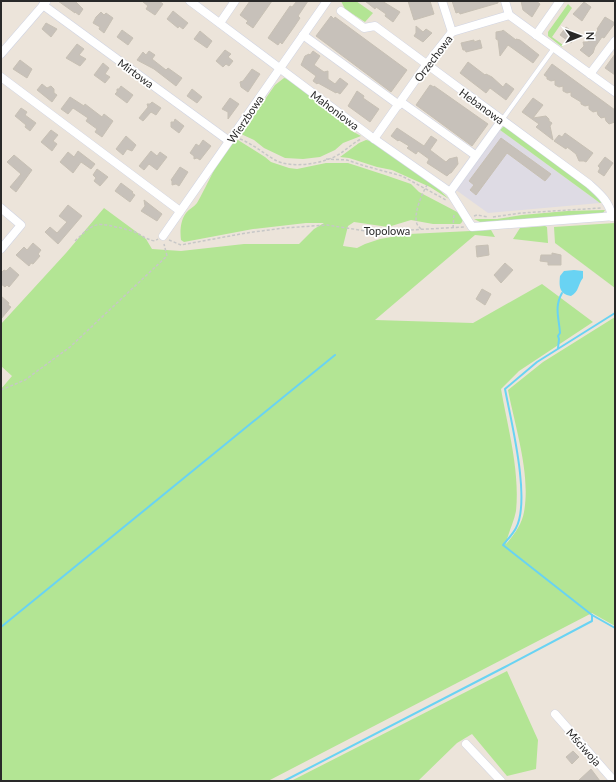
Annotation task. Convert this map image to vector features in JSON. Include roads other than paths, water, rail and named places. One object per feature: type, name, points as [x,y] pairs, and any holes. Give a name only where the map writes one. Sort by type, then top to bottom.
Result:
[{"type":"street","name":"Mahoniowa","points":[[190,1],[372,137],[450,192],[472,227],[613,216]]},
{"type":"street","points":[[220,23],[235,1]]},
{"type":"street","name":"Wierzbowa","points":[[163,236],[327,1]]},
{"type":"street","points":[[442,1],[452,32]]},
{"type":"street","points":[[505,1],[509,15],[615,92]]},
{"type":"street","points":[[536,34],[560,1]]},
{"type":"street","name":"Mirtowa","points":[[1,54],[45,3],[231,138]]},
{"type":"street","name":"Hebanowa","points":[[341,11],[364,28],[374,26],[588,184],[602,196],[613,216]]},
{"type":"street","name":"Orzechowa","points":[[372,137],[400,103],[426,65],[452,32],[509,15]]},
{"type":"street","points":[[303,35],[476,155]]},
{"type":"street","points":[[590,74],[615,41]]},
{"type":"street","points":[[1,77],[180,211]]},
{"type":"street","points":[[450,192],[502,120]]},
{"type":"street","points":[[1,208],[21,225],[1,249]]},
{"type":"street","name":"Mściwoja","points":[[554,714],[614,781]]},
{"type":"street","points":[[466,744],[501,781]]},
{"type":"lane","points":[[502,120],[554,48]]},
{"type":"water","points":[[564,271],[583,271],[583,278],[576,292],[571,296],[562,291],[560,276]]},
{"type":"waterway","points":[[558,348],[558,336],[560,333],[558,303],[562,293]]},
{"type":"waterway","points":[[615,313],[537,362],[505,389],[521,480],[521,499],[520,515],[516,528],[503,545],[592,615],[615,628]]},
{"type":"waterway","points":[[1,627],[335,355]]},
{"type":"waterway","points":[[284,781],[592,621],[592,615]]}]
